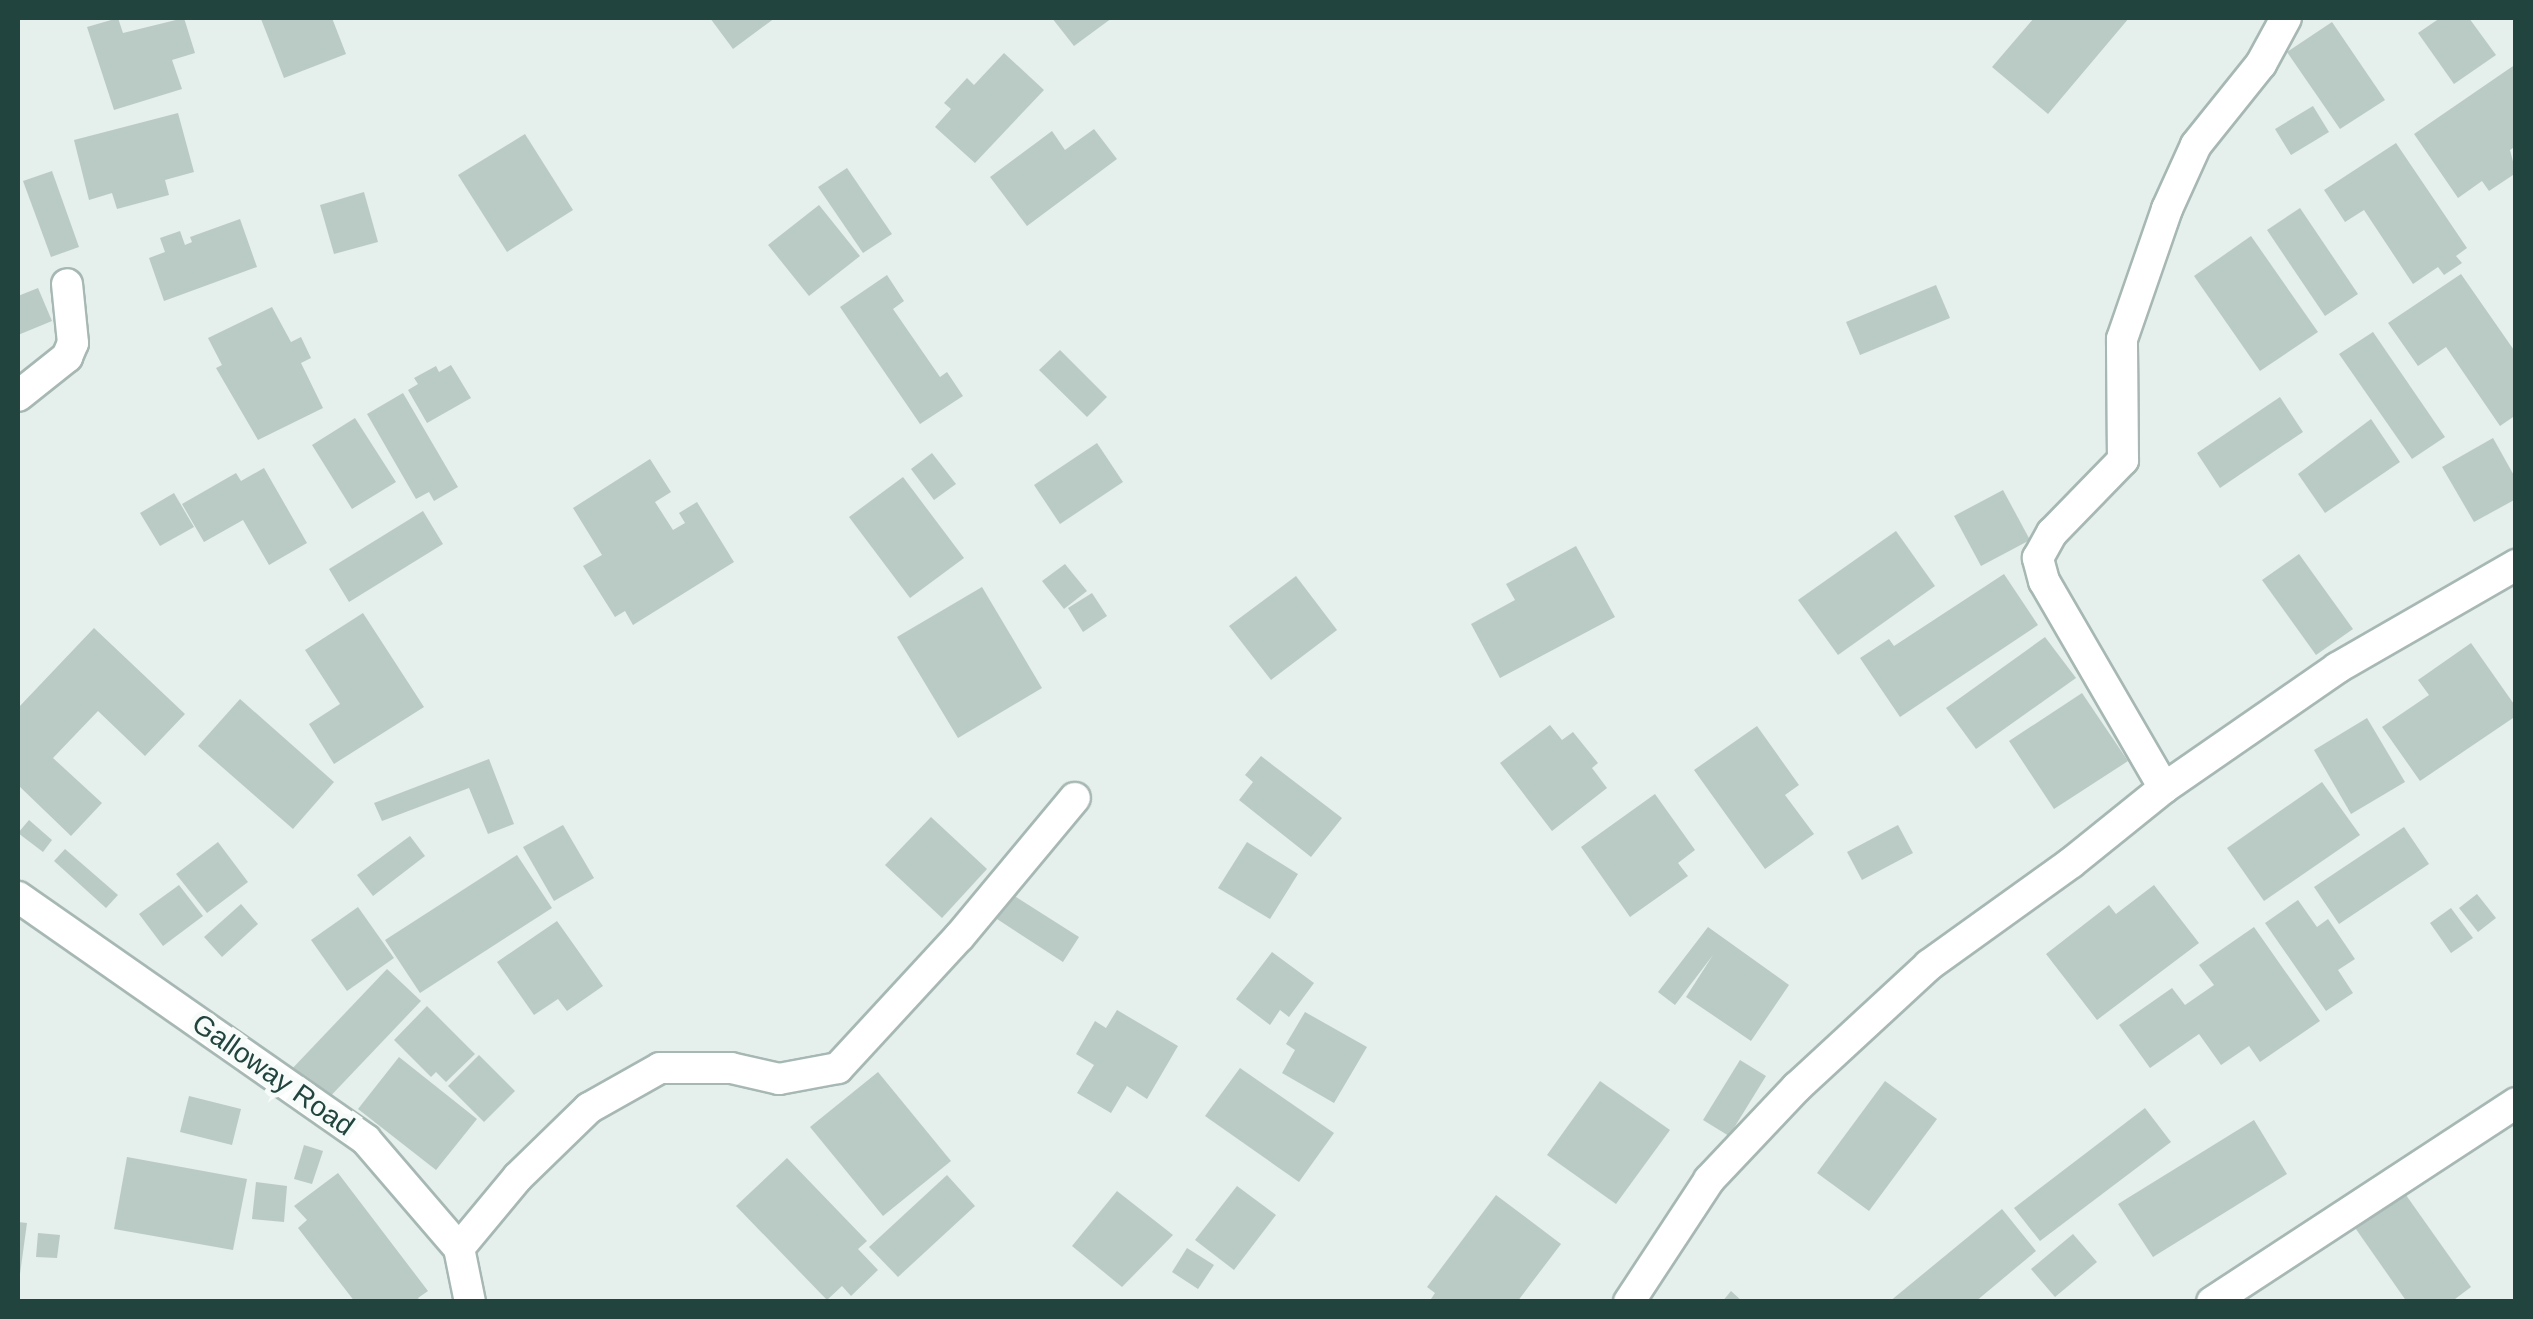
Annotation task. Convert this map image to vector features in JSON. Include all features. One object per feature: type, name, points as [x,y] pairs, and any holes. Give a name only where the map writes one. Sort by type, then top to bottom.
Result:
[{"type":"street","points":[[2164,788],[2044,581],[2038,558],[2052,533],[2123,460],[2122,340],[2168,209],[2196,145],[2261,64],[2286,18]]},
{"type":"street","points":[[18,396],[67,358],[73,343],[67,284]]},
{"type":"street","points":[[1628,1302],[1709,1180],[1797,1087],[1929,964],[2071,863],[2164,788],[2337,668],[2516,566]]},
{"type":"street","points":[[459,1248],[518,1176],[589,1108],[660,1068],[730,1068],[779,1079],[838,1068],[959,938],[1075,798]]},
{"type":"street","name":"Galloway Road","points":[[21,907],[366,1140],[459,1248],[470,1302]]},
{"type":"street","points":[[2212,1302],[2516,1103]]},
{"type":"building","points":[[118,18],[123,33],[184,18],[195,53],[172,60],[182,89],[114,110],[87,27]]},
{"type":"building","points":[[332,18],[346,54],[284,78],[261,19]]},
{"type":"building","points":[[710,18],[775,18],[733,49]]},
{"type":"building","points":[[1052,18],[1112,18],[1074,46]]},
{"type":"building","points":[[2034,18],[2129,18],[2048,114],[1992,67]]},
{"type":"building","points":[[2440,18],[2469,18],[2496,55],[2454,84],[2418,33]]},
{"type":"building","points":[[2332,22],[2385,100],[2340,129],[2287,52]]},
{"type":"building","points":[[1004,53],[1044,90],[975,163],[935,127],[951,109],[944,103],[967,78],[974,85]]},
{"type":"building","points":[[2516,64],[2516,146],[2510,150],[2516,173],[2489,191],[2482,181],[2458,198],[2414,134]]},
{"type":"building","points":[[2313,106],[2329,132],[2291,155],[2275,129]]},
{"type":"building","points":[[178,113],[194,172],[165,180],[169,195],[117,209],[112,193],[89,200],[74,140]]},
{"type":"building","points":[[1094,129],[1117,159],[1027,226],[990,177],[1052,131],[1065,150]]},
{"type":"building","points":[[525,134],[573,210],[507,252],[458,175]]},
{"type":"building","points":[[2396,143],[2467,248],[2456,256],[2462,263],[2444,275],[2438,267],[2413,284],[2364,210],[2345,222],[2324,190]]},
{"type":"building","points":[[847,168],[892,234],[863,253],[818,187]]},
{"type":"building","points":[[52,171],[79,247],[51,257],[23,181]]},
{"type":"building","points":[[364,192],[378,242],[334,254],[320,205]]},
{"type":"building","points":[[819,205],[860,256],[809,296],[768,245]]},
{"type":"building","points":[[2300,208],[2358,294],[2325,316],[2267,230]]},
{"type":"building","points":[[240,219],[257,267],[164,301],[149,258],[165,252],[160,238],[180,231],[185,245],[192,242],[190,237]]},
{"type":"building","points":[[2251,236],[2318,332],[2260,371],[2194,276]]},
{"type":"building","points":[[2461,274],[2516,353],[2516,415],[2500,426],[2446,347],[2418,366],[2388,323]]},
{"type":"building","points":[[887,275],[904,301],[893,309],[940,377],[947,372],[963,396],[920,424],[840,307]]},
{"type":"building","points":[[1936,285],[1950,318],[1860,355],[1846,322]]},
{"type":"building","points":[[38,288],[52,321],[18,335],[18,296]]},
{"type":"building","points":[[272,307],[291,342],[301,337],[311,358],[301,363],[323,408],[258,440],[216,368],[222,365],[208,338]]},
{"type":"building","points":[[2373,332],[2445,437],[2412,459],[2339,354]]},
{"type":"building","points":[[1060,350],[1107,397],[1087,417],[1039,370]]},
{"type":"building","points":[[451,365],[471,398],[427,423],[408,390],[418,384],[414,378],[436,366],[439,372]]},
{"type":"building","points":[[403,393],[458,487],[434,501],[429,492],[416,499],[367,414]]},
{"type":"building","points":[[2280,397],[2303,432],[2220,488],[2197,453]]},
{"type":"building","points":[[355,418],[396,482],[352,509],[312,445]]},
{"type":"building","points":[[2371,419],[2400,462],[2325,513],[2298,474]]},
{"type":"building","points":[[2493,438],[2516,479],[2516,499],[2474,522],[2442,467]]},
{"type":"building","points":[[1097,443],[1123,482],[1060,524],[1034,485]]},
{"type":"building","points":[[932,453],[956,484],[934,500],[911,469]]},
{"type":"building","points":[[650,459],[671,492],[655,502],[673,530],[685,523],[679,513],[697,502],[734,562],[633,625],[625,611],[615,617],[583,566],[602,555],[573,508]]},
{"type":"building","points":[[264,468],[307,543],[269,565],[243,520],[204,542],[182,504],[236,473],[241,481]]},
{"type":"building","points":[[903,477],[964,558],[910,598],[849,517]]},
{"type":"building","points":[[2003,490],[2030,540],[1981,566],[1954,516]]},
{"type":"building","points":[[174,493],[194,527],[160,546],[140,513]]},
{"type":"building","points":[[423,511],[443,544],[349,602],[329,569]]},
{"type":"building","points":[[1896,531],[1935,586],[1838,655],[1798,600]]},
{"type":"building","points":[[1576,546],[1615,617],[1500,678],[1471,624],[1515,600],[1506,584]]},
{"type":"building","points":[[2299,554],[2353,629],[2316,655],[2262,580]]},
{"type":"building","points":[[1065,564],[1087,591],[1064,609],[1042,581]]},
{"type":"building","points":[[2004,574],[2038,625],[1900,717],[1860,658],[1889,639],[1894,646]]},
{"type":"building","points":[[1296,576],[1337,630],[1271,680],[1229,626]]},
{"type":"building","points":[[982,587],[1042,688],[958,738],[897,637]]},
{"type":"building","points":[[1092,593],[1107,616],[1083,632],[1068,608]]},
{"type":"building","points":[[363,613],[424,707],[334,764],[309,724],[340,704],[305,650]]},
{"type":"building","points":[[94,628],[185,714],[145,756],[98,711],[53,758],[102,803],[71,836],[18,785],[18,708]]},
{"type":"building","points":[[2045,637],[2076,678],[1976,749],[1946,708]]},
{"type":"building","points":[[2471,643],[2516,707],[2516,716],[2420,781],[2382,727],[2429,695],[2418,680]]},
{"type":"building","points":[[2082,693],[2128,761],[2054,809],[2009,741]]},
{"type":"building","points":[[240,699],[334,782],[293,829],[198,746]]},
{"type":"building","points":[[2367,718],[2405,782],[2351,814],[2314,750]]},
{"type":"building","points":[[1550,725],[1562,740],[1573,732],[1598,763],[1592,768],[1607,788],[1552,831],[1500,763]]},
{"type":"building","points":[[1757,726],[1799,785],[1785,795],[1814,834],[1765,869],[1694,770]]},
{"type":"building","points":[[1261,756],[1342,818],[1311,857],[1239,800],[1253,782],[1245,775]]},
{"type":"building","points":[[489,759],[514,824],[488,834],[469,788],[382,821],[374,803]]},
{"type":"building","points":[[2322,782],[2360,835],[2264,901],[2227,848]]},
{"type":"building","points":[[1655,794],[1695,850],[1678,863],[1688,876],[1630,917],[1581,847]]},
{"type":"building","points":[[931,817],[987,869],[942,918],[885,865]]},
{"type":"building","points":[[29,820],[52,840],[43,852],[18,833]]},
{"type":"building","points":[[563,825],[594,878],[554,901],[523,847]]},
{"type":"building","points":[[1898,825],[1913,853],[1862,880],[1847,852]]},
{"type":"building","points":[[2404,827],[2429,864],[2339,924],[2314,887]]},
{"type":"building","points":[[410,836],[425,856],[373,896],[357,875]]},
{"type":"building","points":[[218,842],[248,882],[207,913],[176,874]]},
{"type":"building","points":[[1247,842],[1298,874],[1270,919],[1218,888]]},
{"type":"building","points":[[65,849],[118,895],[106,908],[54,861]]},
{"type":"building","points":[[517,855],[552,908],[420,993],[385,940]]},
{"type":"building","points":[[179,885],[203,916],[163,946],[139,914]]},
{"type":"building","points":[[2154,885],[2199,943],[2097,1020],[2046,954],[2109,905],[2116,914]]},
{"type":"building","points":[[2477,894],[2496,918],[2478,932],[2459,908]]},
{"type":"building","points":[[1013,895],[1079,937],[1063,962],[997,919]]},
{"type":"building","points":[[2298,900],[2317,927],[2328,919],[2355,959],[2338,970],[2353,993],[2326,1011],[2265,923]]},
{"type":"building","points":[[241,904],[258,924],[222,957],[204,937]]},
{"type":"building","points":[[358,907],[394,958],[347,991],[311,940]]},
{"type":"building","points":[[2451,908],[2473,938],[2451,953],[2430,923]]},
{"type":"building","points":[[557,921],[603,986],[567,1011],[558,999],[534,1015],[497,962]]},
{"type":"building","points":[[1708,927],[1789,985],[1751,1041],[1686,997],[1713,955],[1675,1005],[1658,992]]},
{"type":"building","points":[[2254,927],[2320,1021],[2260,1062],[2249,1046],[2221,1065],[2199,1034],[2150,1068],[2119,1025],[2172,988],[2185,1005],[2214,985],[2199,965]]},
{"type":"building","points":[[1272,952],[1314,983],[1289,1017],[1280,1010],[1270,1025],[1236,999]]},
{"type":"building","points":[[387,969],[421,1001],[323,1104],[289,1072]]},
{"type":"building","points":[[427,1006],[475,1054],[446,1082],[436,1072],[431,1077],[394,1040]]},
{"type":"building","points":[[1117,1010],[1178,1046],[1147,1099],[1127,1086],[1111,1113],[1077,1093],[1094,1065],[1076,1054],[1095,1021],[1106,1028]]},
{"type":"building","points":[[1305,1012],[1367,1047],[1334,1103],[1282,1073],[1295,1050],[1286,1044]]},
{"type":"building","points":[[479,1055],[515,1091],[484,1122],[448,1086]]},
{"type":"building","points":[[399,1057],[477,1119],[436,1170],[358,1109]]},
{"type":"building","points":[[1740,1060],[1766,1076],[1729,1136],[1703,1120]]},
{"type":"building","points":[[1240,1068],[1334,1133],[1299,1182],[1205,1116]]},
{"type":"building","points":[[878,1072],[951,1161],[883,1216],[810,1127]]},
{"type":"building","points":[[1600,1081],[1670,1130],[1616,1204],[1547,1155]]},
{"type":"building","points":[[1885,1081],[1937,1119],[1869,1211],[1817,1173]]},
{"type":"building","points":[[189,1096],[241,1109],[232,1145],[180,1132]]},
{"type":"building","points":[[2145,1108],[2171,1142],[2040,1241],[2014,1208]]},
{"type":"building","points":[[2254,1120],[2287,1174],[2153,1257],[2118,1204]]},
{"type":"building","points":[[304,1145],[323,1151],[312,1184],[294,1179]]},
{"type":"building","points":[[127,1157],[247,1179],[233,1250],[114,1229]]},
{"type":"building","points":[[787,1158],[867,1241],[858,1249],[878,1270],[851,1296],[842,1286],[827,1300],[736,1206]]},
{"type":"building","points":[[338,1173],[428,1291],[418,1298],[421,1302],[355,1302],[298,1228],[307,1220],[294,1206]]},
{"type":"building","points":[[947,1175],[975,1206],[898,1277],[869,1247]]},
{"type":"building","points":[[256,1182],[287,1186],[284,1222],[252,1219]]},
{"type":"building","points":[[1237,1186],[1276,1215],[1234,1270],[1195,1240]]},
{"type":"building","points":[[2401,1188],[2471,1287],[2451,1302],[2407,1302],[2351,1222]]},
{"type":"building","points":[[1117,1191],[1173,1235],[1122,1287],[1072,1246]]},
{"type":"building","points":[[1496,1195],[1561,1244],[1517,1302],[1429,1302],[1435,1293],[1427,1287]]},
{"type":"building","points":[[2002,1209],[2036,1251],[1975,1302],[1889,1302]]},
{"type":"building","points":[[18,1222],[27,1223],[20,1274],[18,1274]]},
{"type":"building","points":[[38,1233],[60,1235],[57,1258],[36,1257]]},
{"type":"building","points":[[2073,1234],[2097,1262],[2055,1297],[2031,1269]]},
{"type":"building","points":[[1187,1248],[1214,1265],[1198,1289],[1172,1272]]},
{"type":"building","points":[[1731,1291],[1743,1302],[1722,1302]]}]
